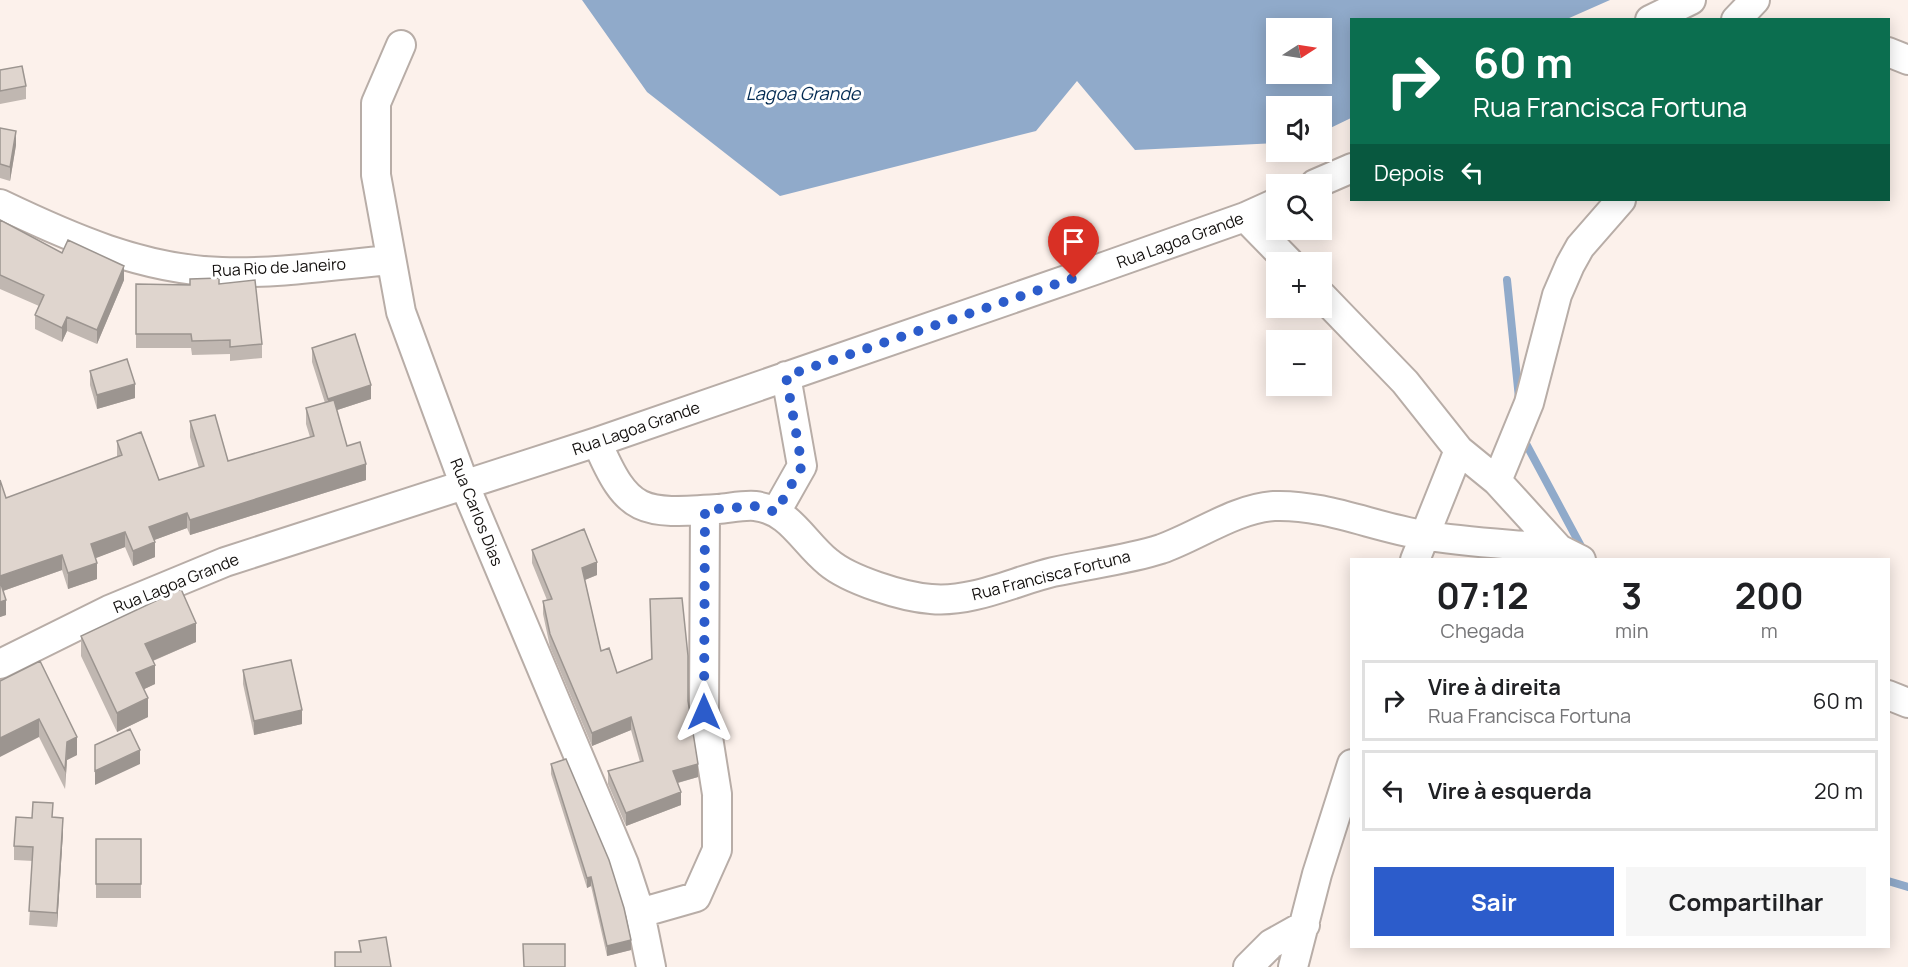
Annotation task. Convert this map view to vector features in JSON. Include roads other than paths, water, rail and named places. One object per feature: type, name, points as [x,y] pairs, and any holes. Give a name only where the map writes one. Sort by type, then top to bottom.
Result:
[{"type":"street","points":[[1654,18],[1691,0]]},
{"type":"street","points":[[1738,18],[1755,0]]},
{"type":"street","name":"Rua Carlos Dias","points":[[401,45],[376,103],[376,175],[401,312],[465,486],[620,853],[640,913],[651,967]]},
{"type":"street","points":[[1890,53],[1908,60]]},
{"type":"street","points":[[1332,177],[1350,169]]},
{"type":"street","points":[[1497,481],[1529,403],[1557,295],[1570,265],[1580,247],[1620,201]]},
{"type":"street","name":"Rua Rio de Janeiro","points":[[0,204],[117,254],[167,266],[222,272],[390,260]]},
{"type":"street","name":"Rua Lagoa Grande","points":[[0,664],[109,610],[225,562],[597,442],[1245,217],[1266,208]]},
{"type":"street","points":[[1245,217],[1279,252]]},
{"type":"street","points":[[1332,306],[1406,382],[1459,450],[1497,481],[1570,554]]},
{"type":"street","points":[[597,442],[611,474],[638,506],[661,511],[754,506],[776,512],[802,466],[786,376]]},
{"type":"street","points":[[1419,547],[1459,450]]},
{"type":"street","name":"Rua Francisca Fortuna","points":[[776,512],[790,522],[827,562],[842,572],[892,590],[930,599],[977,593],[1034,577],[1159,549],[1248,511],[1270,507],[1312,509],[1419,547],[1570,554]]},
{"type":"street","points":[[640,913],[696,897],[717,850],[717,794],[704,712],[705,510]]},
{"type":"street","points":[[1890,696],[1908,703]]},
{"type":"street","points":[[1293,967],[1317,874],[1350,770]]},
{"type":"street","points":[[1248,967],[1271,944],[1305,925]]},
{"type":"water","name":"Lagoa Grande","points":[[582,0],[1610,0],[1569,18],[1350,18],[1350,118],[1332,127],[1332,96],[1266,96],[1266,143],[1135,150],[1077,81],[1036,131],[780,196],[647,92]]},
{"type":"waterway","points":[[1507,280],[1519,398]]},
{"type":"waterway","points":[[1524,440],[1583,550]]},
{"type":"waterway","points":[[1890,882],[1908,887]]}]
